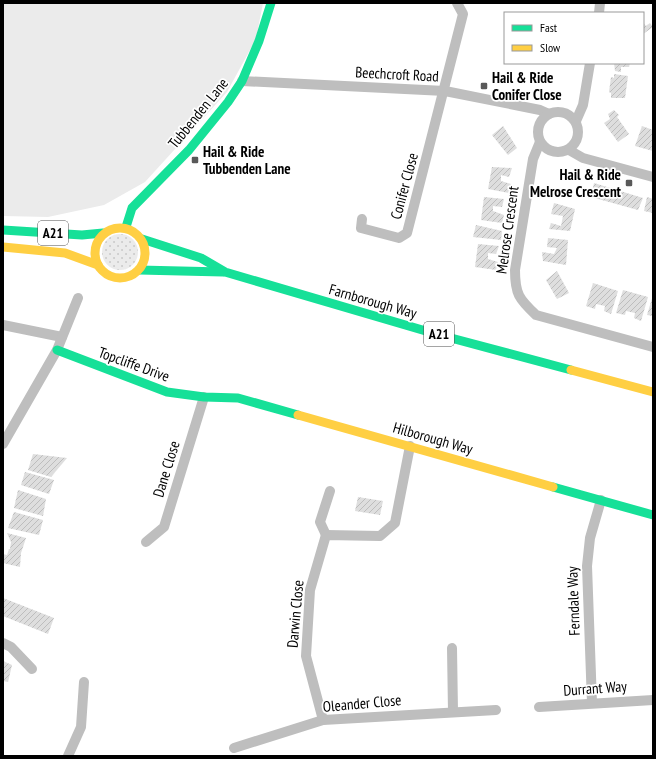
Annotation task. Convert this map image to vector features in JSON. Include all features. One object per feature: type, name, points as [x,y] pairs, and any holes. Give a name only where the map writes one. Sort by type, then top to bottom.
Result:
[{"type":"main road","name":"Tubbenden Lane","points":[[126,228],[132,208],[189,150],[228,102],[242,81],[271,3]]},
{"type":"main road","points":[[126,228],[136,232],[142,239],[146,256],[139,270],[132,275],[117,278],[109,276],[98,265],[95,248],[98,240],[103,234],[111,229],[126,228]]},
{"type":"main road","name":"A21","points":[[3,230],[82,236],[103,234]]},
{"type":"main road","name":"Farnborough Way","points":[[142,239],[201,258],[225,272],[436,334],[653,392]]},
{"type":"main road","name":"A21","points":[[3,247],[65,253],[98,265]]},
{"type":"main road","name":"Farnborough Way","points":[[139,270],[165,268],[210,273],[225,272]]},
{"type":"main road","name":"Topcliffe Drive","points":[[56,350],[167,392],[204,397]]},
{"type":"main road","name":"Hilborough Way","points":[[204,397],[238,398],[653,515]]},
{"type":"street","points":[[445,91],[463,14],[457,3]]},
{"type":"street","points":[[576,121],[563,113],[549,114],[542,120],[538,130],[540,142],[547,150],[558,153],[569,150],[577,143],[579,132],[576,121],[583,105],[590,64]]},
{"type":"street","name":"Beechcroft Road","points":[[242,81],[445,91],[540,110],[549,114]]},
{"type":"street","name":"Conifer Close","points":[[362,219],[361,228],[399,238],[408,233],[445,91]]},
{"type":"street","name":"Melrose Crescent","points":[[540,142],[533,159],[515,270],[515,285],[522,302],[536,315],[653,347]]},
{"type":"street","points":[[569,150],[583,158],[653,177]]},
{"type":"street","points":[[4,442],[56,350],[78,298]]},
{"type":"street","points":[[3,325],[62,337]]},
{"type":"street","name":"Dane Close","points":[[146,542],[164,527],[204,397]]},
{"type":"street","points":[[326,535],[380,536],[395,523],[410,446]]},
{"type":"street","name":"Darwin Close","points":[[323,720],[306,656],[310,590],[326,535],[320,522],[330,491]]},
{"type":"street","name":"Ferndale Way","points":[[592,703],[587,566],[590,538],[601,500]]},
{"type":"street","points":[[3,644],[11,647],[32,669]]},
{"type":"street","points":[[452,648],[453,712]]},
{"type":"street","points":[[68,756],[81,727],[84,682]]},
{"type":"street","name":"Durrant Way","points":[[539,707],[653,700]]},
{"type":"street","name":"Oleander Close","points":[[234,748],[323,720],[496,710]]},
{"type":"shaded area","points":[[3,3],[263,3],[256,39],[227,92],[145,182],[104,205],[48,217],[3,216]]},
{"type":"shaded area","points":[[120,234],[130,237],[135,242],[138,252],[135,262],[130,267],[120,270],[110,267],[105,262],[102,252],[105,242],[110,237]]},
{"type":"building","points":[[644,23],[646,26],[650,23],[653,27],[644,33]]},
{"type":"building","points":[[614,64],[630,64],[629,67],[621,67],[621,72],[615,71]]},
{"type":"building","points":[[614,74],[628,76],[625,98],[611,98],[611,93],[609,92],[611,77],[614,78]]},
{"type":"building","points":[[614,110],[619,115],[617,117],[629,134],[618,142],[604,123],[610,119],[608,114]]},
{"type":"building","points":[[503,126],[517,148],[508,155],[492,135]]},
{"type":"building","points":[[642,126],[653,130],[653,151],[635,146]]},
{"type":"building","points":[[492,167],[512,168],[509,177],[501,175],[501,181],[511,184],[509,193],[488,189]]},
{"type":"building","points":[[594,183],[643,198],[638,210],[591,197]]},
{"type":"building","points":[[484,197],[504,199],[502,207],[493,206],[493,211],[504,215],[502,223],[481,220]]},
{"type":"building","points":[[647,197],[653,199],[653,213],[644,211]]},
{"type":"building","points":[[554,203],[575,209],[570,231],[549,229],[551,223],[561,226],[563,216],[551,214]]},
{"type":"building","points":[[476,225],[502,231],[501,240],[473,237]]},
{"type":"building","points":[[548,238],[568,240],[566,265],[543,261],[542,252],[554,254],[557,248],[547,247]]},
{"type":"building","points":[[478,244],[499,246],[496,254],[488,253],[488,259],[498,262],[496,270],[475,267]]},
{"type":"building","points":[[557,271],[569,293],[557,299],[546,280]]},
{"type":"building","points":[[593,283],[618,291],[611,314],[604,311],[605,306],[596,304],[595,309],[586,306]]},
{"type":"building","points":[[623,290],[648,297],[641,321],[634,318],[635,313],[626,311],[625,315],[616,313]]},
{"type":"building","points":[[653,295],[653,316],[647,315]]},
{"type":"building","points":[[33,454],[67,458],[51,477],[28,470]]},
{"type":"building","points":[[25,472],[54,480],[49,494],[21,485]]},
{"type":"building","points":[[18,490],[46,499],[43,516],[14,508]]},
{"type":"building","points":[[358,497],[383,501],[380,515],[355,511]]},
{"type":"building","points":[[14,512],[43,520],[39,535],[8,528]]},
{"type":"building","points":[[7,533],[26,538],[21,553],[20,567],[3,563],[3,554],[7,555],[11,542]]},
{"type":"building","points":[[3,598],[54,618],[48,634],[3,616]]},
{"type":"building","points":[[3,661],[12,665],[8,682],[3,681]]},
{"type":"traffic: fast","points":[[126,227],[132,208],[189,150],[228,102],[242,81],[259,41],[271,3]]},
{"type":"traffic: fast","points":[[3,230],[82,235],[103,233]]},
{"type":"traffic: fast","points":[[142,239],[201,258],[225,272],[436,334],[571,370]]},
{"type":"traffic: fast","points":[[139,270],[223,272]]},
{"type":"traffic: fast","points":[[57,350],[167,392],[204,397],[238,398],[298,415]]},
{"type":"traffic: fast","points":[[553,487],[653,515]]},
{"type":"traffic: slow","points":[[115,228],[125,228],[138,235],[145,248],[145,253],[145,258],[138,271],[125,278],[115,278],[106,274],[99,267],[95,258],[95,248],[99,239],[106,232],[115,228]]},
{"type":"traffic: slow","points":[[3,247],[65,253],[98,265]]},
{"type":"traffic: slow","points":[[571,370],[653,392]]},
{"type":"traffic: slow","points":[[298,415],[553,487]]},
{"type":"place","name":"Hail & Ride Conifer Close","points":[[484,86]]},
{"type":"place","name":"Hail & Ride Tubbenden Lane","points":[[195,160]]},
{"type":"place","name":"Hail & Ride Melrose Crescent","points":[[629,183]]}]
